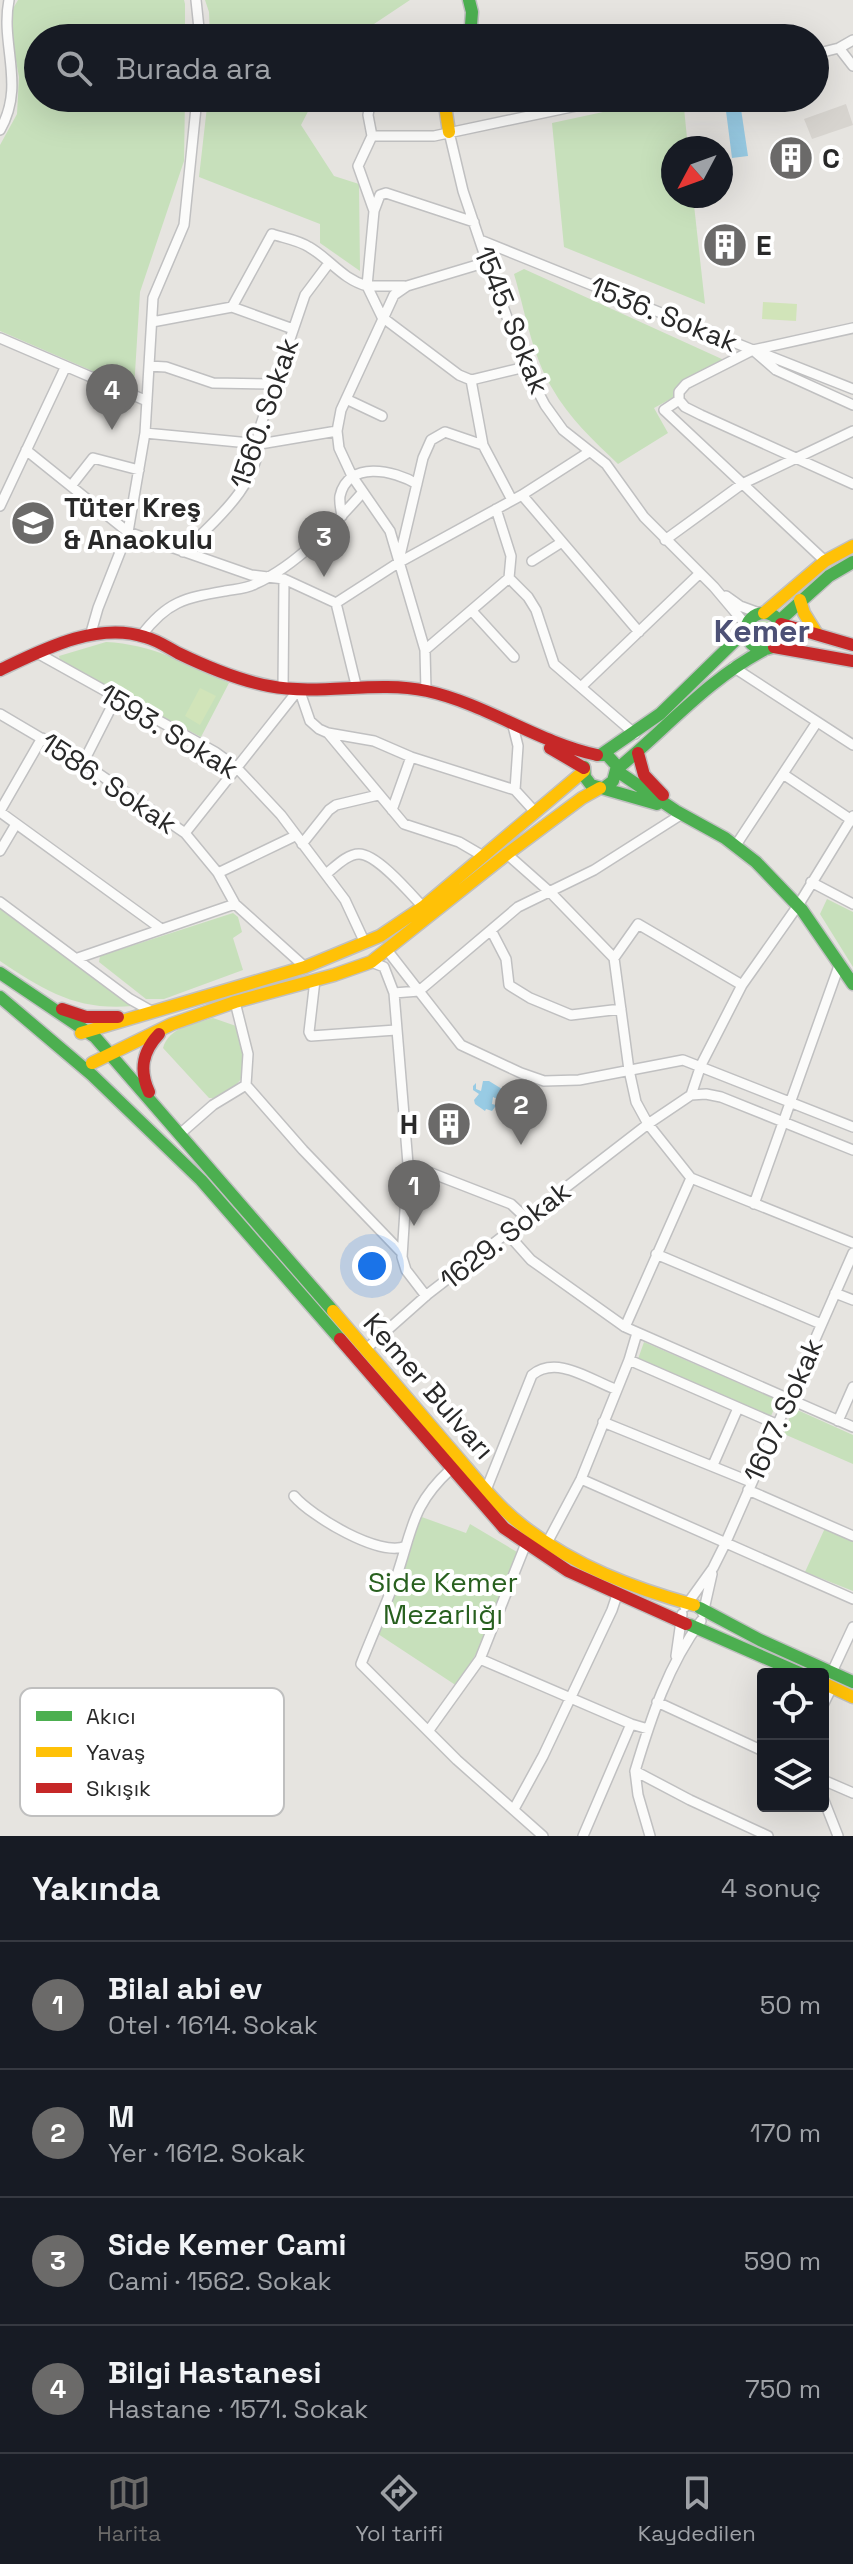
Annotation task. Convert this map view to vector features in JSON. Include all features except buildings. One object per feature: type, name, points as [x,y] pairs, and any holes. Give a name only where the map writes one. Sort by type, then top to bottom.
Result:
[{"type":"main road","points":[[469,0],[471,24]]},
{"type":"main road","points":[[446,112],[449,132]]},
{"type":"main road","points":[[780,622],[782,634],[769,648],[733,667],[617,770],[613,781],[582,798],[507,854],[371,962],[172,1024],[92,1063],[83,1064],[74,1060],[69,1045],[87,1034],[134,1017],[305,967],[365,943],[398,925],[536,813],[584,770],[588,759],[635,734],[680,695],[746,628],[751,618],[762,613],[825,561],[853,546]]},
{"type":"main road","points":[[780,622],[829,576],[853,562]]},
{"type":"main road","points":[[800,600],[808,622],[817,634]]},
{"type":"main road","points":[[762,613],[774,616],[780,622],[853,645]]},
{"type":"main road","points":[[746,628],[749,642],[853,661]]},
{"type":"main road","points":[[0,663],[39,654],[90,636],[109,633],[141,636],[225,674],[283,689],[391,688],[426,691],[559,745],[611,758],[617,770],[682,814],[736,845],[772,876],[799,904],[853,984]]},
{"type":"main road","points":[[0,670],[22,659]]},
{"type":"main road","points":[[513,726],[584,770],[587,782],[682,814]]},
{"type":"main road","points":[[638,753],[644,775],[682,814]]},
{"type":"main road","name":"Kemer Bulvarı","points":[[0,973],[110,1053],[486,1490],[520,1524],[595,1571],[649,1592],[791,1668]]},
{"type":"main road","name":"Kemer Bulvarı","points":[[0,997],[74,1060],[201,1180],[451,1469],[504,1528],[525,1546],[560,1568],[617,1595],[693,1615],[760,1640],[853,1682]]},
{"type":"main road","points":[[42,1001],[86,1017],[134,1017]]},
{"type":"main road","points":[[156,1106],[143,1081],[142,1059],[148,1044],[172,1024]]},
{"type":"main road","points":[[87,1034],[100,1051],[92,1063]]},
{"type":"main road","points":[[829,1686],[853,1697]]},
{"type":"street","points":[[0,130],[11,103],[2,34],[4,10],[9,0]]},
{"type":"street","points":[[196,0],[199,24]]},
{"type":"street","points":[[829,50],[853,40]]},
{"type":"street","points":[[839,48],[853,66]]},
{"type":"street","points":[[90,636],[128,532],[145,433],[153,298],[184,225],[196,112]]},
{"type":"street","points":[[369,112],[372,136],[358,166],[374,211]]},
{"type":"street","points":[[372,136],[434,136],[546,112]]},
{"type":"street","name":"1545. Sokak","points":[[449,132],[487,262],[525,367],[545,405],[563,430],[606,464],[644,517],[714,587]]},
{"type":"street","points":[[474,222],[386,193],[376,200],[367,286],[382,317],[459,375],[471,380],[525,367]]},
{"type":"street","points":[[232,307],[272,234],[310,247],[354,282],[367,286],[407,286],[487,262]]},
{"type":"street","name":"1536. Sokak","points":[[480,240],[753,350],[853,328]]},
{"type":"street","name":"1560. Sokak","points":[[183,552],[229,508],[248,477],[260,444],[258,433],[305,295],[329,263]]},
{"type":"street","points":[[407,286],[394,295],[382,317],[346,399],[337,431],[343,462],[390,531],[425,650],[426,691]]},
{"type":"street","points":[[152,322],[232,307],[293,329]]},
{"type":"street","points":[[0,338],[147,401]]},
{"type":"street","points":[[853,389],[753,350],[686,384],[679,392],[679,400],[685,407],[853,484]]},
{"type":"street","points":[[753,350],[776,370],[853,405]]},
{"type":"street","points":[[149,366],[166,367],[213,383],[277,384]]},
{"type":"street","points":[[0,506],[65,368]]},
{"type":"street","points":[[471,380],[483,445],[512,500]]},
{"type":"street","points":[[346,399],[382,416]]},
{"type":"street","points":[[679,400],[664,410],[825,561]]},
{"type":"street","points":[[145,433],[260,444],[337,431]]},
{"type":"street","points":[[665,540],[742,484],[853,431]]},
{"type":"street","points":[[398,563],[423,458],[431,440],[445,432],[483,445]]},
{"type":"street","points":[[26,450],[128,532],[251,575],[284,579],[336,603]]},
{"type":"street","points":[[336,603],[398,563],[522,495],[589,452]]},
{"type":"street","points":[[71,486],[93,458],[139,470]]},
{"type":"street","points":[[342,516],[340,497],[352,476],[364,470],[405,477],[417,484]]},
{"type":"street","points":[[141,636],[167,606],[251,586],[268,577],[329,531],[363,492]]},
{"type":"street","points":[[522,495],[639,632]]},
{"type":"street","points":[[425,650],[509,578],[511,556],[496,509]]},
{"type":"street","points":[[532,561],[562,542]]},
{"type":"street","points":[[581,687],[699,574]]},
{"type":"street","points":[[509,578],[536,610],[554,664],[635,734]]},
{"type":"street","points":[[283,689],[284,579]]},
{"type":"street","points":[[714,587],[740,606],[762,613]]},
{"type":"street","points":[[714,587],[746,628]]},
{"type":"street","points":[[336,603],[357,689]]},
{"type":"street","points":[[472,611],[514,657]]},
{"type":"street","name":"1593. Sokak","points":[[39,654],[215,752],[236,767],[281,815],[326,874],[345,900],[365,943]]},
{"type":"street","points":[[733,667],[853,745]]},
{"type":"street","points":[[299,689],[310,721],[328,733],[404,824],[459,842],[483,856]]},
{"type":"street","points":[[185,833],[299,689]]},
{"type":"street","points":[[83,763],[116,698]]},
{"type":"street","name":"1586. Sokak","points":[[0,714],[83,763],[185,833],[218,873],[235,904],[305,967]]},
{"type":"street","points":[[736,845],[817,722]]},
{"type":"street","points":[[513,726],[518,746],[515,790]]},
{"type":"street","points":[[328,733],[374,741],[411,757],[515,790],[536,813]]},
{"type":"street","points":[[42,738],[0,812],[160,928]]},
{"type":"street","points":[[392,810],[411,757]]},
{"type":"street","points":[[783,774],[852,819],[799,904],[742,985],[701,1065],[691,1095],[721,1097],[853,1150]]},
{"type":"street","points":[[302,844],[336,805],[378,795]]},
{"type":"street","points":[[394,993],[419,991],[518,907],[606,863],[682,814]]},
{"type":"street","points":[[0,851],[16,824]]},
{"type":"street","points":[[218,873],[295,836]]},
{"type":"street","points":[[326,874],[359,853],[374,859],[423,907]]},
{"type":"street","points":[[507,854],[551,893],[614,958],[636,1102],[648,1124],[691,1178],[853,1243]]},
{"type":"street","points":[[811,882],[853,904]]},
{"type":"street","points":[[0,902],[130,999],[153,1012]]},
{"type":"street","points":[[78,958],[235,904]]},
{"type":"street","points":[[614,958],[638,924],[742,985]]},
{"type":"street","points":[[491,930],[506,959],[509,985],[530,998],[571,1015],[621,1009]]},
{"type":"street","points":[[387,950],[461,1045],[521,1073],[544,1081],[567,1080],[683,1060],[853,1127]]},
{"type":"street","points":[[371,962],[384,967],[394,993],[408,1164],[402,1253],[406,1270],[426,1296]]},
{"type":"street","points":[[754,1204],[840,963]]},
{"type":"street","points":[[315,980],[311,1036],[396,1030]]},
{"type":"street","points":[[235,1002],[248,1054],[246,1085],[303,1150],[402,1253]]},
{"type":"street","points":[[181,1133],[213,1105],[246,1085]]},
{"type":"street","name":"1629. Sokak","points":[[366,1349],[426,1296],[648,1124],[691,1095]]},
{"type":"street","points":[[408,1164],[511,1204],[527,1219]]},
{"type":"street","points":[[625,1327],[691,1178]]},
{"type":"street","points":[[507,1233],[531,1260],[625,1327],[853,1427]]},
{"type":"street","name":"1607. Sokak","points":[[693,1615],[853,1253]]},
{"type":"street","points":[[656,1254],[821,1324]]},
{"type":"street","points":[[835,1293],[853,1300]]},
{"type":"street","points":[[547,1543],[581,1479],[637,1333]]},
{"type":"street","points":[[629,1360],[776,1424]]},
{"type":"street","points":[[486,1490],[532,1375],[552,1365],[615,1389]]},
{"type":"street","points":[[838,1421],[853,1387]]},
{"type":"street","points":[[713,1465],[738,1408]]},
{"type":"street","points":[[603,1422],[713,1465],[749,1486],[853,1536]]},
{"type":"street","points":[[451,1469],[427,1492],[420,1505],[361,1664],[457,1760],[543,1836]]},
{"type":"street","points":[[581,1479],[853,1599]]},
{"type":"street","points":[[294,1496],[306,1508],[367,1542],[396,1550],[406,1546]]},
{"type":"street","points":[[429,1730],[480,1659],[525,1546]]},
{"type":"street","name":"1607. Sokak","points":[[693,1615],[713,1568]]},
{"type":"street","points":[[514,1809],[543,1756],[617,1595]]},
{"type":"street","points":[[650,1836],[638,1795],[635,1771],[657,1702],[693,1615]]},
{"type":"street","points":[[675,1663],[693,1615]]},
{"type":"street","points":[[832,1672],[853,1627]]},
{"type":"street","points":[[480,1659],[648,1729]]},
{"type":"street","points":[[657,1702],[757,1748]]},
{"type":"street","points":[[583,1836],[631,1724]]},
{"type":"street","points":[[635,1771],[768,1836]]},
{"type":"street","points":[[829,1783],[853,1793]]},
{"type":"street","points":[[829,1812],[838,1836]]},
{"type":"green space","points":[[18,0],[184,0],[185,24],[24,24],[24,112],[185,112],[184,161],[140,292],[134,389],[0,331],[0,145],[17,114],[19,77],[8,17]]},
{"type":"green space","points":[[205,0],[410,0],[374,24],[209,24]]},
{"type":"green space","points":[[206,112],[308,112],[301,125],[334,176],[359,184],[360,271],[320,243],[320,224],[199,177]]},
{"type":"green space","points":[[603,112],[684,112],[687,136],[661,136],[661,208],[694,208],[705,304],[564,247],[552,123]]},
{"type":"green space","points":[[524,269],[724,360],[714,375],[654,408],[668,433],[618,464],[574,419],[545,375],[514,274]]},
{"type":"green space","points":[[763,302],[797,304],[796,321],[762,319]]},
{"type":"green space","points":[[763,620],[771,623],[774,631],[771,639],[763,642],[755,639],[752,631],[755,623]]},
{"type":"green space","points":[[106,642],[154,651],[229,683],[201,737],[61,663],[59,656]]},
{"type":"green space","points":[[200,688],[216,696],[200,725],[185,716]]},
{"type":"green space","points":[[827,899],[853,912],[853,967],[820,914]]},
{"type":"green space","points":[[0,907],[133,1006],[95,1005],[62,997],[0,961]]},
{"type":"green space","points":[[233,913],[238,917],[242,932],[233,938],[243,970],[164,999],[146,999],[99,962],[100,956]]},
{"type":"green space","points":[[213,1018],[236,1026],[245,1049],[245,1075],[224,1094],[209,1098],[163,1048],[176,1031]]},
{"type":"green space","points":[[644,1342],[778,1400],[771,1416],[638,1359]]},
{"type":"green space","points":[[793,1408],[853,1435],[853,1464],[784,1434]]},
{"type":"green space","name":"Side Kemer Mezarlığı","points":[[419,1516],[466,1533],[470,1524],[517,1552],[480,1647],[457,1686],[375,1632]]},
{"type":"green space","points":[[825,1528],[853,1541],[853,1591],[805,1572]]},
{"type":"shaded area","points":[[846,104],[853,125],[812,139],[804,119]]},
{"type":"water","points":[[726,112],[741,112],[748,156],[733,158],[733,136],[729,136]]},
{"type":"water","points":[[483,1081],[502,1089],[498,1094],[505,1099],[505,1103],[493,1097],[492,1104],[500,1106],[492,1111],[485,1111],[475,1104],[474,1100],[479,1094],[473,1086],[476,1083],[476,1089],[481,1091]]},
{"type":"traffic: fast","points":[[469,0],[471,24]]},
{"type":"traffic: fast","points":[[779,621],[829,576],[853,562]]},
{"type":"traffic: fast","points":[[764,613],[777,618],[782,631],[777,644],[764,649],[751,644],[746,631],[751,618],[764,613]]},
{"type":"traffic: fast","points":[[602,754],[660,714],[746,630]]},
{"type":"traffic: fast","points":[[617,769],[705,690],[764,650]]},
{"type":"traffic: fast","points":[[597,755],[607,755],[617,766],[613,781],[605,787]]},
{"type":"traffic: fast","points":[[584,767],[585,777],[591,785],[657,804]]},
{"type":"traffic: fast","points":[[617,771],[676,811],[725,838],[756,862],[802,910],[853,984]]},
{"type":"traffic: fast","points":[[0,973],[95,1037],[333,1311]]},
{"type":"traffic: fast","points":[[0,997],[92,1075],[201,1180],[340,1339]]},
{"type":"traffic: fast","points":[[700,1608],[760,1640],[853,1682]]},
{"type":"traffic: fast","points":[[690,1625],[788,1668]]},
{"type":"traffic: slow","points":[[446,112],[449,132]]},
{"type":"traffic: slow","points":[[764,613],[825,561],[853,546]]},
{"type":"traffic: slow","points":[[800,600],[817,634]]},
{"type":"traffic: slow","points":[[81,1033],[305,967],[380,936],[423,907],[584,771]]},
{"type":"traffic: slow","points":[[92,1063],[172,1024],[371,962],[507,854],[600,788]]},
{"type":"traffic: slow","points":[[333,1311],[484,1488],[523,1526],[583,1564],[649,1591],[694,1605]]},
{"type":"traffic: slow","points":[[829,1686],[853,1697]]},
{"type":"traffic: jam","points":[[781,624],[853,645]]},
{"type":"traffic: jam","points":[[0,670],[70,640],[89,635],[127,633],[154,640],[222,672],[269,686],[289,689],[388,687],[427,691],[470,705],[553,741],[597,755]]},
{"type":"traffic: jam","points":[[774,647],[853,661]]},
{"type":"traffic: jam","points":[[550,748],[584,768]]},
{"type":"traffic: jam","points":[[638,753],[644,775],[663,795]]},
{"type":"traffic: jam","points":[[62,1009],[86,1017],[118,1017]]},
{"type":"traffic: jam","points":[[149,1092],[144,1062],[159,1034]]},
{"type":"traffic: jam","points":[[340,1339],[504,1528],[568,1571],[686,1624]]},
{"type":"place","name":"C","points":[[791,158]]},
{"type":"place","name":"E","points":[[725,245]]},
{"type":"place","name":"Bilgi Hastanesi","points":[[112,430]]},
{"type":"place","name":"Tüter Kreş & Anaokulu","points":[[33,523]]},
{"type":"place","name":"Side Kemer Cami","points":[[324,577]]},
{"type":"place","name":"H","points":[[449,1124]]},
{"type":"place","name":"M","points":[[521,1145]]},
{"type":"place","name":"Bilal abi ev","points":[[414,1226]]},
{"type":"district","name":"Kemer","points":[[762,631]]}]
